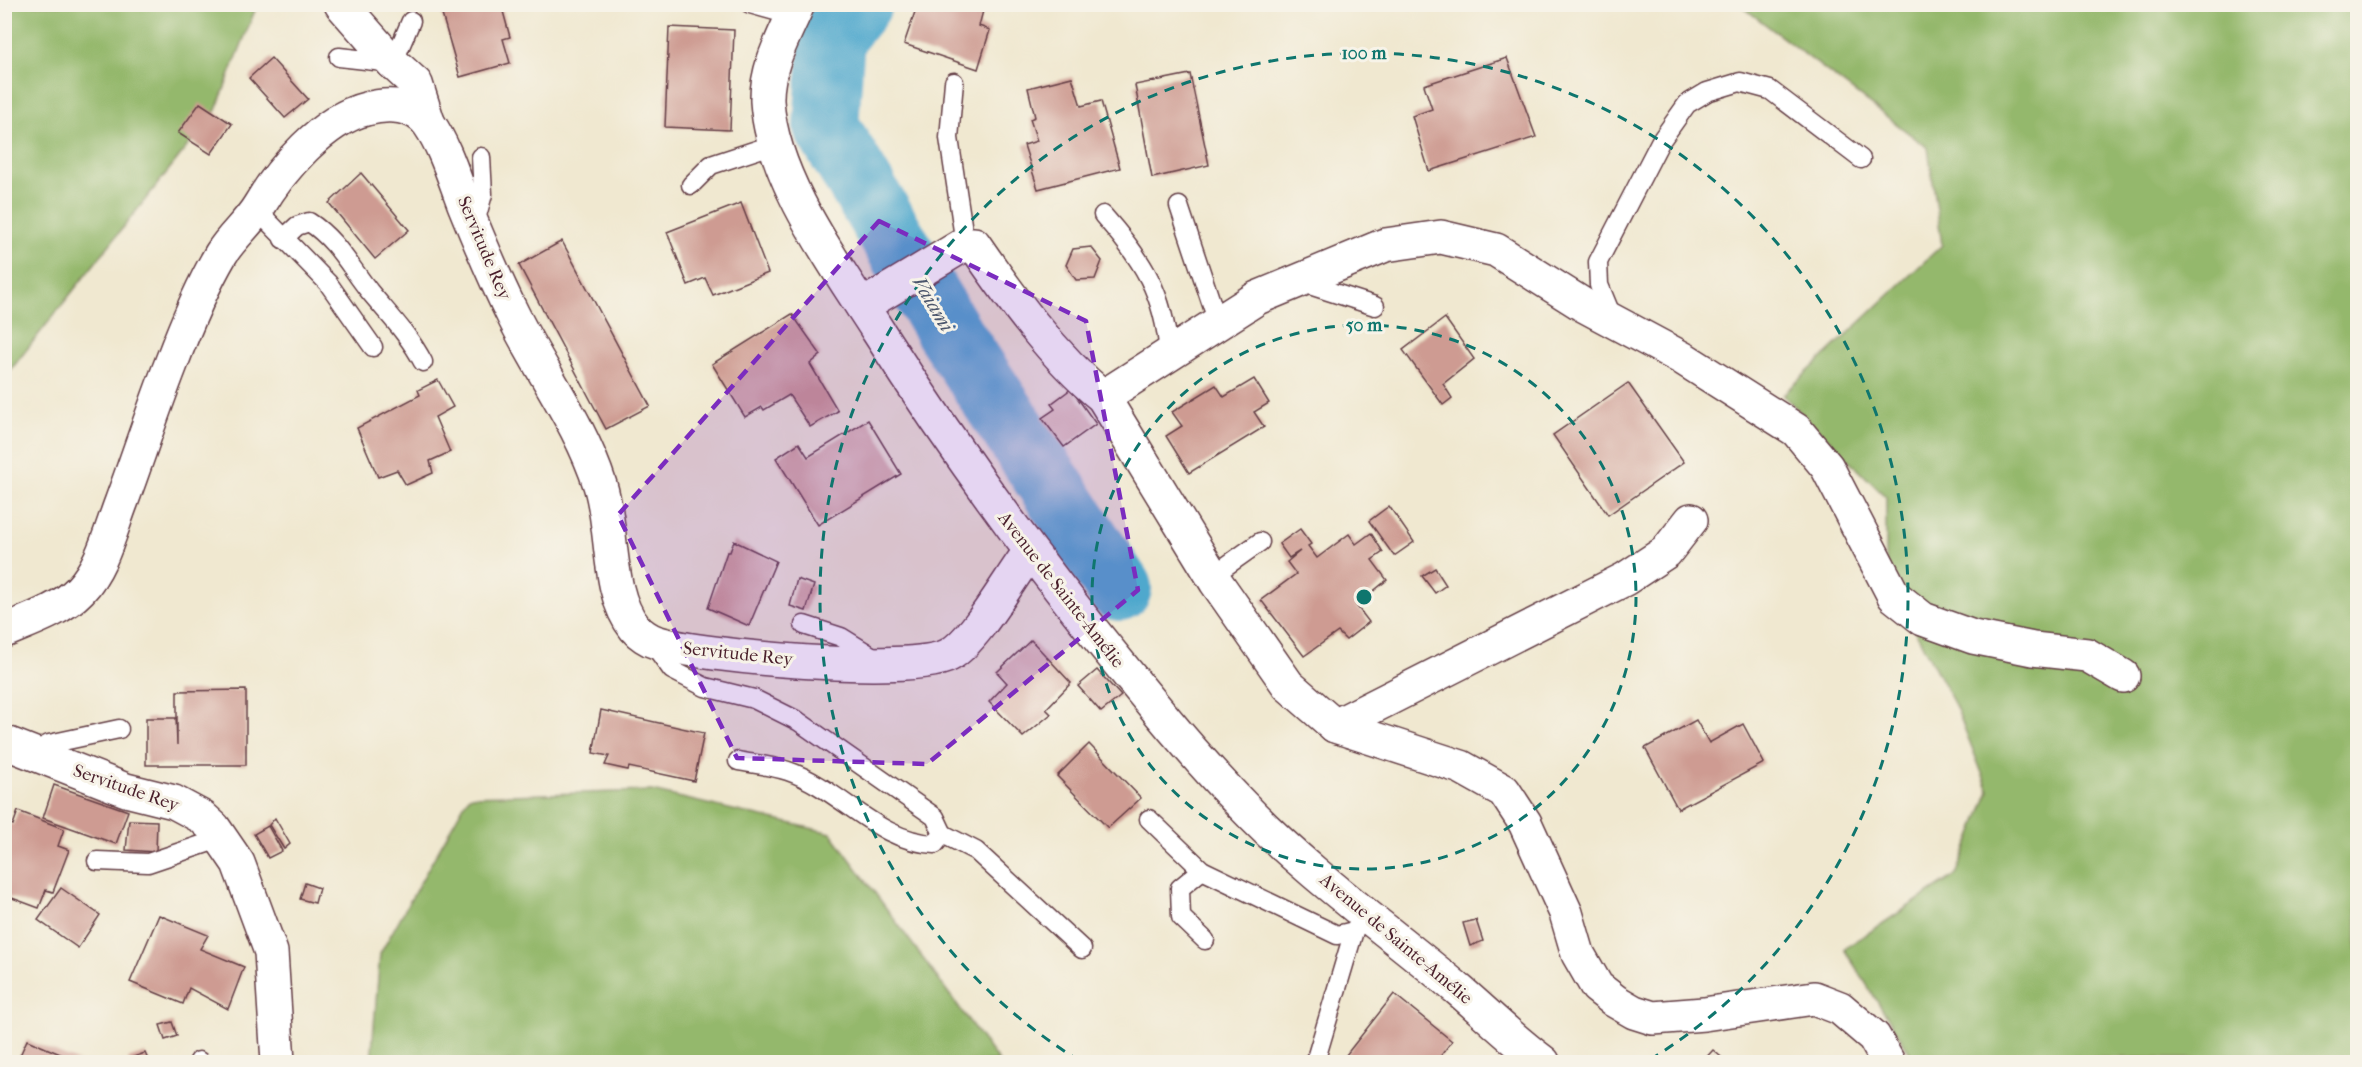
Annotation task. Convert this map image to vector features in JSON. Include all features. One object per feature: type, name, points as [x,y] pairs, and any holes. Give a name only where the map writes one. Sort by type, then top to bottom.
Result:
[{"type":"street","name":"Servitude Rey","points":[[341,4],[393,63],[416,84],[428,122],[449,165],[513,316],[588,453],[601,488],[613,565],[626,612],[635,629],[651,641],[680,648],[750,657],[885,664],[927,662],[949,655],[968,639],[1029,553]]},
{"type":"street","name":"Avenue de Sainte-Amélie","points":[[796,10],[771,65],[767,98],[775,144],[783,171],[802,207],[876,298],[921,400],[1029,553],[1176,733],[1244,808],[1303,862],[1360,922],[1461,991],[1528,1058]]},
{"type":"street","points":[[4,631],[58,607],[80,590],[93,572],[108,540],[171,364],[198,301],[223,250],[257,210],[264,195],[290,162],[342,118],[365,109],[393,105],[411,109],[428,122]]},
{"type":"street","points":[[1103,397],[1257,298],[1384,245],[1441,237],[1496,250],[1578,302],[1684,359],[1796,430],[1827,467],[1894,596],[1923,619],[1973,636],[2033,649],[2087,655],[2123,676]]},
{"type":"street","points":[[876,298],[956,250],[974,244],[1009,295],[1082,380],[1103,397],[1212,576],[1288,685],[1335,726],[1461,767],[1504,791],[1525,823],[1548,873],[1566,913],[1578,954],[1597,987],[1615,1001],[1634,1012],[1653,1018],[1715,1013],[1814,998],[1840,1008],[1874,1037],[1888,1062]]},
{"type":"street","points":[[1335,726],[1625,579],[1666,552],[1691,520]]},
{"type":"street","name":"Servitude Rey","points":[[17,748],[126,790],[174,802],[202,817],[222,838],[238,863],[271,952],[278,1062]]},
{"type":"lane","points":[[750,4],[796,10]]},
{"type":"lane","points":[[339,57],[393,63],[411,21]]},
{"type":"lane","points":[[954,82],[949,138],[956,250]]},
{"type":"lane","points":[[1613,321],[1599,285],[1598,262],[1660,142],[1687,104],[1707,92],[1740,82],[1770,90],[1861,159]]},
{"type":"lane","points":[[691,185],[711,165],[775,144]]},
{"type":"lane","points":[[470,217],[478,212],[483,194],[481,158]]},
{"type":"lane","points":[[1179,206],[1218,322]]},
{"type":"lane","points":[[257,210],[328,283],[373,347]]},
{"type":"lane","points":[[1103,215],[1137,254],[1150,277],[1167,325],[1169,354]]},
{"type":"lane","points":[[283,239],[297,226],[309,222],[326,233],[369,291],[405,332],[423,362]]},
{"type":"lane","points":[[1296,281],[1375,306]]},
{"type":"lane","points":[[1212,576],[1260,543]]},
{"type":"lane","points":[[804,625],[841,636],[885,664]]},
{"type":"lane","points":[[651,641],[672,670],[705,687],[754,699],[798,721],[935,817],[944,834],[976,851],[1082,949]]},
{"type":"lane","points":[[17,748],[49,744],[119,729]]},
{"type":"lane","points":[[738,761],[789,771],[837,797],[887,832],[917,843],[935,844],[944,834]]},
{"type":"lane","points":[[1149,819],[1202,870],[1337,935],[1360,922]]},
{"type":"lane","points":[[97,861],[148,863],[222,838]]},
{"type":"lane","points":[[1202,870],[1180,888],[1181,917],[1205,940]]},
{"type":"lane","points":[[1315,1062],[1360,922]]},
{"type":"highlighted area","points":[[879,221],[1086,321],[1138,590],[927,764],[737,758],[618,515]]},
{"type":"green space","points":[[5,5],[257,5],[216,110],[5,377]]},
{"type":"green space","points":[[1740,5],[2357,5],[2357,1062],[2060,1057],[2016,1062],[1916,1062],[1844,949],[1956,875],[1989,791],[1956,707],[1886,577],[1886,497],[1783,395],[1942,245],[1928,148]]},
{"type":"green space","points":[[652,791],[831,833],[999,1062],[371,1062],[380,954],[469,796]]},
{"type":"building","points":[[439,4],[501,4],[510,37],[503,39],[510,63],[460,77]]},
{"type":"building","points":[[930,4],[984,7],[979,26],[990,30],[978,69],[904,44],[917,6],[928,10]]},
{"type":"building","points":[[669,27],[734,30],[730,130],[665,127]]},
{"type":"building","points":[[271,58],[308,99],[285,118],[249,78]]},
{"type":"building","points":[[1507,58],[1536,137],[1429,171],[1412,116],[1432,109],[1424,85]]},
{"type":"building","points":[[1190,74],[1209,165],[1152,178],[1135,85]]},
{"type":"building","points":[[1072,77],[1081,106],[1101,101],[1120,168],[1038,189],[1024,145],[1037,141],[1030,119],[1035,117],[1028,88]]},
{"type":"building","points":[[200,103],[232,124],[211,154],[178,133]]},
{"type":"building","points":[[361,173],[409,230],[375,259],[329,203]]},
{"type":"building","points":[[741,203],[768,273],[713,295],[705,278],[688,285],[667,232]]},
{"type":"building","points":[[562,241],[650,406],[606,429],[519,265]]},
{"type":"building","points":[[1091,247],[1102,261],[1095,279],[1076,280],[1066,265],[1073,249]]},
{"type":"building","points":[[792,314],[821,355],[810,364],[838,411],[810,427],[789,395],[764,410],[762,407],[745,417],[712,364]]},
{"type":"building","points":[[1445,318],[1474,359],[1443,384],[1452,398],[1443,405],[1403,350]]},
{"type":"building","points":[[1254,379],[1269,403],[1254,412],[1264,427],[1189,473],[1166,436],[1182,426],[1172,412],[1216,385],[1224,397]]},
{"type":"building","points":[[438,380],[453,407],[435,417],[450,452],[430,461],[433,473],[406,485],[397,470],[378,477],[357,428],[420,395],[418,390]]},
{"type":"building","points":[[1628,383],[1684,462],[1608,515],[1553,435]]},
{"type":"building","points":[[1071,389],[1096,424],[1064,447],[1042,418],[1055,409],[1051,404]]},
{"type":"building","points":[[868,420],[901,474],[818,525],[776,458],[799,443],[808,457]]},
{"type":"building","points":[[1389,506],[1414,542],[1394,556],[1369,521]]},
{"type":"building","points":[[1300,529],[1311,544],[1308,546],[1317,558],[1349,534],[1356,544],[1371,533],[1383,552],[1372,560],[1387,580],[1356,605],[1369,622],[1346,640],[1338,632],[1304,656],[1261,600],[1296,574],[1287,562],[1300,551],[1289,558],[1279,544]]},
{"type":"building","points":[[734,541],[776,561],[749,626],[708,608],[727,552],[730,552]]},
{"type":"building","points":[[1435,568],[1446,585],[1435,593],[1422,576]]},
{"type":"building","points":[[797,579],[814,585],[806,611],[790,606]]},
{"type":"building","points":[[1031,640],[1071,683],[1046,709],[1051,714],[1023,737],[989,702],[1007,683],[997,672]]},
{"type":"building","points":[[1097,670],[1121,696],[1101,712],[1078,686]]},
{"type":"building","points":[[246,690],[246,765],[146,765],[146,718],[176,718],[177,745],[177,691]]},
{"type":"building","points":[[601,710],[704,733],[694,781],[629,767],[628,770],[605,765],[609,756],[593,753]]},
{"type":"building","points":[[1696,720],[1709,743],[1743,724],[1764,763],[1678,809],[1645,748]]},
{"type":"building","points":[[1089,744],[1141,798],[1108,828],[1057,776]]},
{"type":"building","points":[[54,785],[128,811],[116,844],[43,818]]},
{"type":"building","points":[[18,811],[64,829],[58,846],[69,850],[53,892],[46,890],[39,908],[4,895],[4,821],[13,825]]},
{"type":"building","points":[[275,818],[290,844],[284,849],[269,825]]},
{"type":"building","points":[[129,820],[157,821],[156,852],[126,850]]},
{"type":"building","points":[[268,826],[282,851],[268,858],[254,834]]},
{"type":"building","points":[[305,883],[319,888],[315,903],[300,899]]},
{"type":"building","points":[[61,888],[100,915],[78,948],[38,920]]},
{"type":"building","points":[[159,915],[208,935],[200,949],[244,967],[228,1009],[189,988],[183,1004],[130,982]]},
{"type":"building","points":[[1476,920],[1483,941],[1470,946],[1463,923]]},
{"type":"building","points":[[1394,994],[1452,1041],[1436,1062],[1345,1062],[1342,1060]]},
{"type":"building","points":[[172,1022],[177,1036],[165,1040],[160,1025]]},
{"type":"building","points":[[27,1040],[79,1062],[17,1062]]},
{"type":"building","points":[[1713,1050],[1727,1062],[1702,1062]]},
{"type":"building","points":[[145,1053],[149,1062],[129,1062],[128,1059]]},
{"type":"waterway","name":"Vaiami","points":[[859,4],[832,37],[826,126],[949,332],[1119,588]]}]
